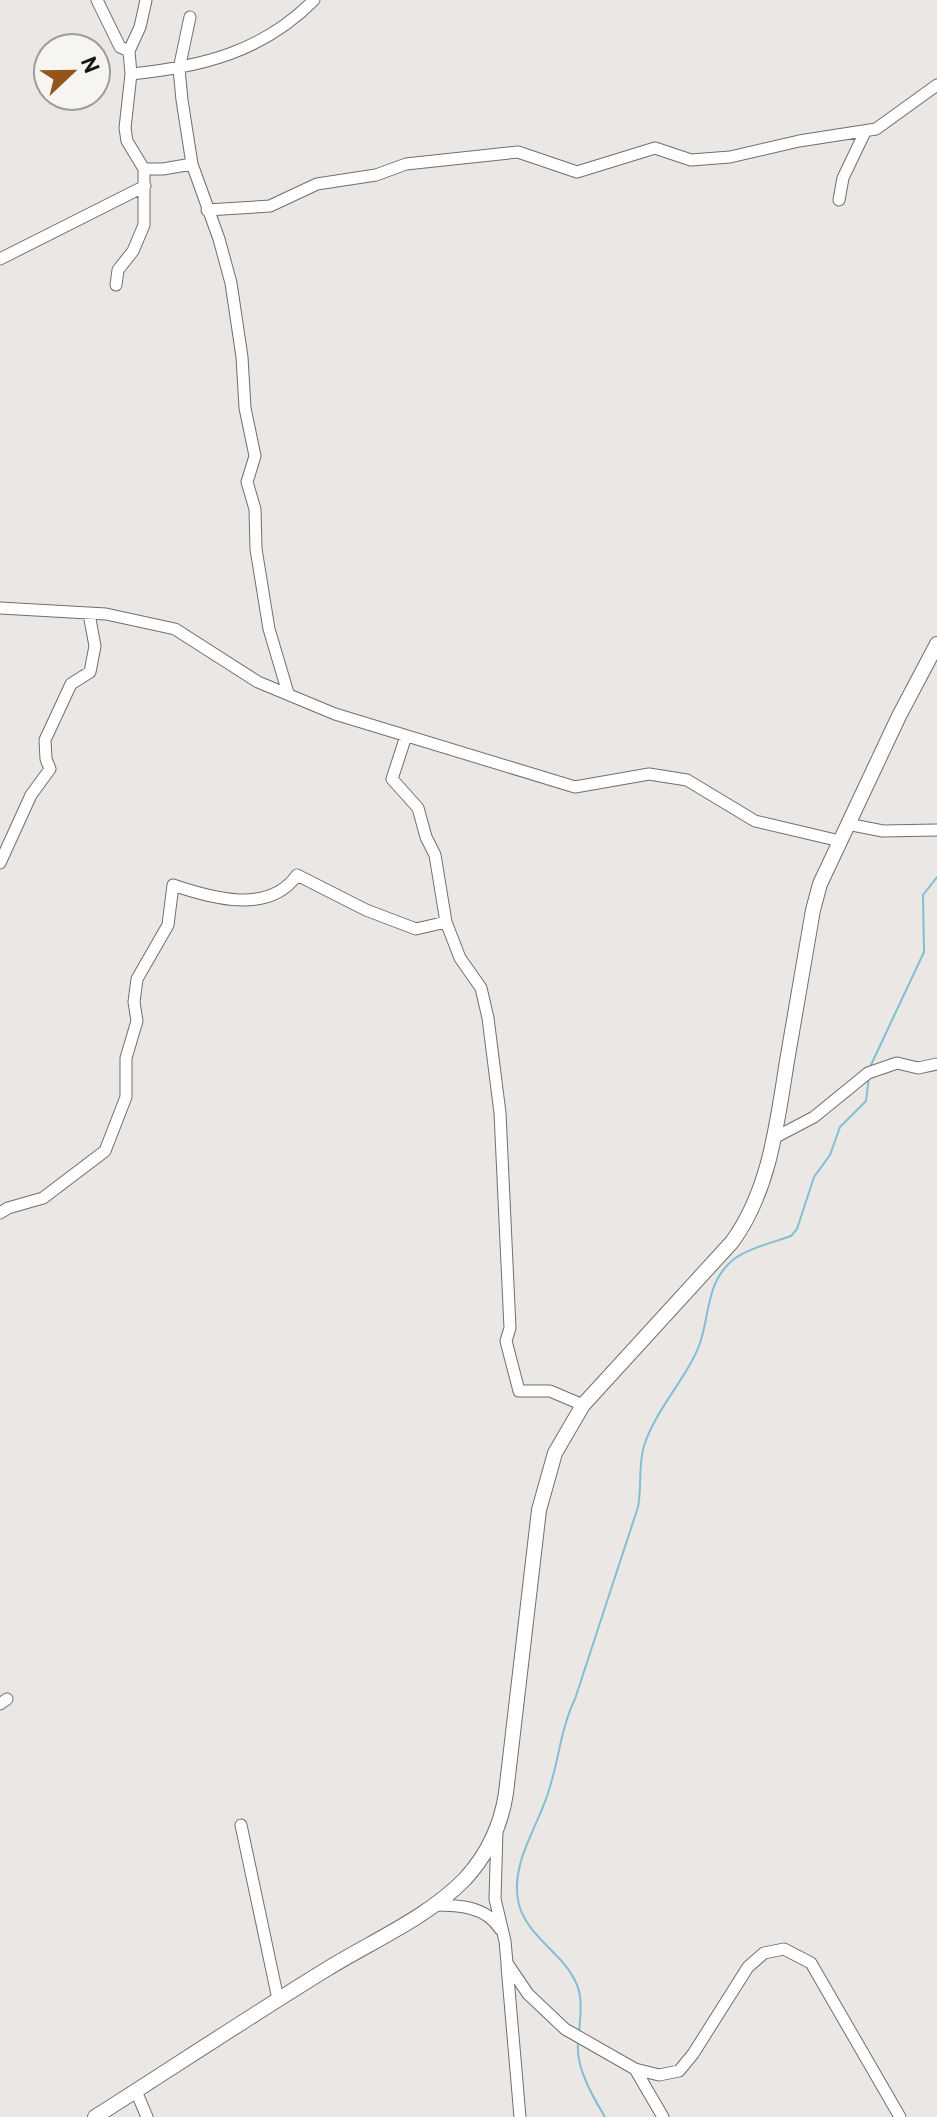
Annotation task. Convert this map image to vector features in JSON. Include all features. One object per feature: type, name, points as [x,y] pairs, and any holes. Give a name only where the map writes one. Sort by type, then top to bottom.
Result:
[{"type":"main road","points":[[95,2117],[278,1999],[434,1905],[476,1865],[497,1830],[506,1793],[540,1501],[555,1453],[583,1405],[742,1228],[756,1201],[774,1138],[820,884],[937,644]]},
{"type":"street","points":[[97,0],[120,47],[129,51]]},
{"type":"street","points":[[116,285],[118,270],[133,251],[144,225],[144,169],[127,141],[125,128],[131,74],[129,51],[140,27],[146,0]]},
{"type":"street","points":[[131,74],[179,69],[230,56],[279,29],[314,0]]},
{"type":"street","points":[[190,17],[179,69],[192,164],[231,283],[242,357],[245,408],[255,456],[247,482],[255,509],[256,549],[269,629],[288,693]]},
{"type":"street","points":[[207,210],[270,206],[317,184],[376,175],[406,164],[518,152],[577,172],[655,148],[691,160],[730,157],[799,141],[876,129],[937,85]]},
{"type":"street","points":[[839,200],[843,178],[865,132]]},
{"type":"street","points":[[144,169],[192,164]]},
{"type":"street","points":[[0,259],[145,186]]},
{"type":"street","points":[[0,608],[139,619],[175,629],[258,682],[335,714],[575,787],[649,774],[687,780],[755,821],[840,841]]},
{"type":"street","points":[[0,863],[31,795],[50,769],[45,740],[71,684],[90,672],[95,646],[89,614]]},
{"type":"street","points":[[406,736],[392,779],[418,808],[435,855],[446,922],[460,958],[481,988],[488,1018],[500,1113],[510,1328],[506,1341],[519,1391],[550,1391],[583,1405]]},
{"type":"street","points":[[847,824],[883,831],[937,830]]},
{"type":"street","points":[[0,1213],[43,1198],[105,1151],[126,1097],[126,1058],[137,1021],[134,1002],[137,979],[168,925],[173,885],[232,902],[272,895],[297,875],[366,910],[416,929],[446,922]]},
{"type":"street","points":[[774,1138],[814,1117],[868,1073],[881,1067],[897,1063],[918,1068],[937,1064]]},
{"type":"street","points":[[241,1825],[278,1999]]},
{"type":"street","points":[[497,1830],[495,1899],[505,1941],[520,2117]]},
{"type":"street","points":[[434,1905],[462,1905],[485,1914],[499,1927],[505,1941]]},
{"type":"street","points":[[507,1963],[528,1994],[565,2029],[635,2069],[659,2075],[679,2071],[748,1967],[764,1953],[784,1949],[811,1963],[900,2117]]},
{"type":"street","points":[[635,2069],[663,2117]]},
{"type":"street","points":[[136,2091],[147,2117]]},
{"type":"waterway","points":[[870,1067],[924,952],[923,895],[937,877]]},
{"type":"waterway","points":[[579,2034],[579,1990],[564,1964],[524,1917],[519,1905],[518,1876],[548,1793],[566,1722],[638,1507],[644,1446],[695,1356],[718,1277],[740,1255],[791,1236],[797,1229],[814,1177],[830,1155],[840,1127],[866,1101],[869,1077]]},
{"type":"waterway","points":[[578,2044],[582,2072],[605,2117]]}]
